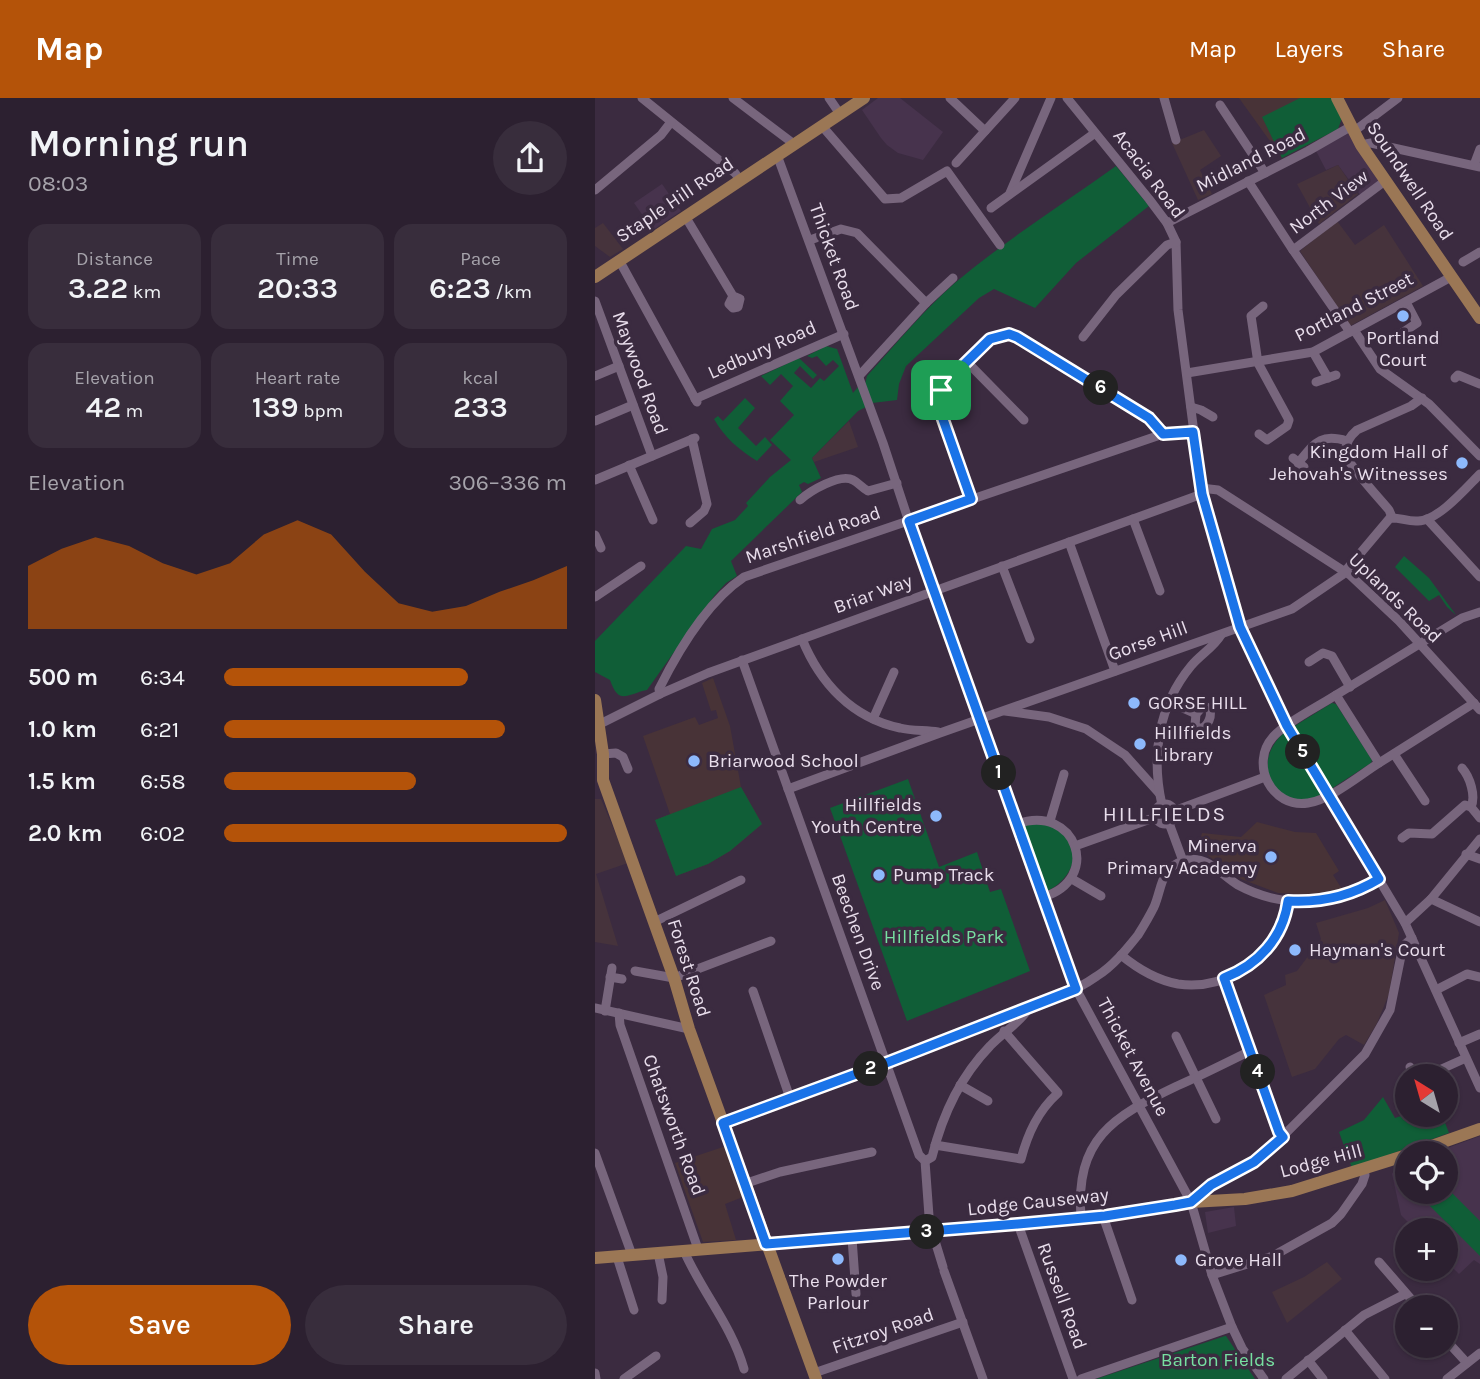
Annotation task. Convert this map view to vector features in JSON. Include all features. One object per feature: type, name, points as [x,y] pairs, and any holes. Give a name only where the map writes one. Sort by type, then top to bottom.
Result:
[{"type":"main road","name":"Staple Hill Road","points":[[595,276],[864,98]]},
{"type":"main road","name":"Soundwell Road","points":[[1337,98],[1361,145],[1480,316]]},
{"type":"main road","name":"Forest Road","points":[[595,700],[600,724],[603,780],[814,1377]]},
{"type":"main road","name":"Lodge Hill","points":[[1446,1141],[1480,1129]]},
{"type":"main road","name":"Lodge Hill","points":[[1191,1202],[1245,1199],[1292,1191],[1395,1159]]},
{"type":"main road","name":"Lodge Causeway","points":[[595,1258],[1018,1224],[1103,1216],[1191,1202]]},
{"type":"street","points":[[642,98],[735,173],[740,180]]},
{"type":"street","points":[[733,98],[794,144]]},
{"type":"street","points":[[829,98],[840,114]]},
{"type":"street","points":[[950,98],[985,131]]},
{"type":"street","points":[[956,163],[1015,98]]},
{"type":"street","points":[[1010,194],[1051,98]]},
{"type":"street","name":"Acacia Road","points":[[1067,98],[1167,223],[1176,242],[1178,310],[1202,491],[1240,627],[1287,726],[1405,923],[1480,1088]]},
{"type":"street","points":[[1164,98],[1175,140]]},
{"type":"street","name":"Midland Road","points":[[1167,223],[1352,130],[1398,98]]},
{"type":"street","points":[[1220,105],[1222,117],[1265,173]]},
{"type":"street","points":[[595,190],[661,135],[671,122]]},
{"type":"street","points":[[822,126],[885,199],[901,198],[947,171],[1000,245]]},
{"type":"street","points":[[991,208],[1095,132]]},
{"type":"street","points":[[1361,145],[1371,143],[1477,166],[1480,149]]},
{"type":"street","name":"Thicket Road","points":[[777,155],[859,376]]},
{"type":"street","points":[[1248,181],[1293,250],[1380,369],[1422,398],[1480,456]]},
{"type":"street","name":"North View","points":[[1293,250],[1385,181]]},
{"type":"street","points":[[685,216],[733,296]]},
{"type":"street","points":[[810,240],[841,229],[857,233],[926,303]]},
{"type":"street","points":[[1083,337],[1116,296],[1167,245],[1176,242]]},
{"type":"street","points":[[1463,262],[1480,253]]},
{"type":"street","name":"Ledbury Road","points":[[619,260],[696,400],[844,334]]},
{"type":"street","name":"Portland Street","points":[[1187,373],[1313,352],[1451,277]]},
{"type":"street","points":[[859,376],[926,303],[953,278]]},
{"type":"street","name":"Maywood Road","points":[[595,301],[652,456]]},
{"type":"street","points":[[1402,333],[1415,327],[1417,323],[1406,302]]},
{"type":"street","points":[[1259,434],[1267,440],[1287,426],[1289,420],[1258,363],[1251,316],[1263,306]]},
{"type":"street","points":[[971,499],[939,408],[939,401],[946,382],[990,339],[1009,334],[1017,337],[1149,418],[1163,434]]},
{"type":"street","points":[[1313,352],[1332,377],[1316,382]]},
{"type":"street","points":[[967,362],[1024,419]]},
{"type":"street","points":[[595,376],[619,366]]},
{"type":"street","points":[[1455,378],[1458,375],[1480,384]]},
{"type":"street","name":"Thicket Avenue","points":[[859,376],[1076,989],[1191,1202],[1212,1276],[1232,1327],[1242,1348],[1264,1379]]},
{"type":"street","points":[[1422,398],[1409,408],[1357,430],[1347,441],[1348,460],[1392,517],[1417,521],[1427,519],[1455,499],[1480,474]]},
{"type":"street","points":[[595,421],[633,405]]},
{"type":"street","points":[[1191,407],[1213,417]]},
{"type":"street","name":"Marshfield Road","points":[[660,694],[659,689],[673,662],[718,599],[744,577],[1163,434],[1193,432]]},
{"type":"street","points":[[1299,463],[1315,441],[1330,438],[1347,441]]},
{"type":"street","points":[[595,480],[694,439],[707,504],[704,511],[690,523]]},
{"type":"street","points":[[629,466],[653,520]]},
{"type":"street","points":[[800,500],[819,486],[844,479],[854,481],[868,491],[897,482]]},
{"type":"street","name":"Briar Way","points":[[600,724],[660,694],[742,660],[1133,519],[1202,491]]},
{"type":"street","name":"Uplands Road","points":[[1202,491],[1218,491],[1345,571],[1399,621],[1477,706]]},
{"type":"street","name":"Gorse Hill","points":[[788,789],[1293,609],[1345,571],[1392,517]]},
{"type":"street","points":[[1133,519],[1160,591]]},
{"type":"street","points":[[1427,519],[1480,580]]},
{"type":"street","points":[[595,535],[601,548]]},
{"type":"street","points":[[1069,542],[1115,671]]},
{"type":"street","points":[[595,597],[641,566]]},
{"type":"street","points":[[1002,566],[1030,639]]},
{"type":"street","points":[[1477,706],[1328,795],[1310,803],[1289,801],[1274,791],[1265,777],[1262,757],[1265,747],[1278,732],[1467,615],[1480,611]]},
{"type":"street","points":[[1162,805],[1157,758],[1159,737],[1169,702],[1184,675],[1221,634]]},
{"type":"street","points":[[802,639],[810,658],[831,689],[846,703],[873,719],[902,729],[940,733]]},
{"type":"street","points":[[1309,662],[1323,653],[1332,656],[1350,687]]},
{"type":"street","name":"Beechen Drive","points":[[742,660],[919,1155],[925,1161],[929,1216]]},
{"type":"street","points":[[873,719],[894,672]]},
{"type":"street","points":[[1336,695],[1379,763]]},
{"type":"street","points":[[1169,702],[1196,714]]},
{"type":"street","points":[[1003,711],[1049,716],[1094,734],[1125,755],[1159,793]]},
{"type":"street","points":[[603,754],[616,753],[623,757],[628,769]]},
{"type":"street","points":[[1394,754],[1425,801]]},
{"type":"street","points":[[1462,768],[1466,772],[1474,798],[1471,807]]},
{"type":"street","points":[[1050,821],[1065,774]]},
{"type":"street","points":[[1174,811],[1265,777]]},
{"type":"street","points":[[1162,805],[1170,806],[1174,811],[1174,817],[1169,823]]},
{"type":"street","points":[[1162,805],[1156,811],[1156,817],[1161,823],[1169,823]]},
{"type":"street","points":[[1402,838],[1409,834],[1432,834],[1465,805],[1471,807],[1480,818]]},
{"type":"street","points":[[1075,846],[1156,817]]},
{"type":"street","points":[[1017,824],[1038,819],[1050,821],[1067,832],[1075,846],[1077,863],[1072,879],[1062,889],[1043,897]]},
{"type":"street","points":[[1169,823],[1183,861]]},
{"type":"street","points":[[1405,923],[1431,899],[1480,839]]},
{"type":"street","points":[[1466,854],[1480,859]]},
{"type":"street","points":[[723,1123],[1076,989],[1099,975],[1138,935],[1154,907],[1166,871],[1183,861],[1207,862],[1239,886],[1288,901],[1313,902],[1343,895],[1379,879]]},
{"type":"street","points":[[1072,879],[1101,896]]},
{"type":"street","points":[[654,922],[741,880]]},
{"type":"street","points":[[1431,899],[1480,922]]},
{"type":"street","points":[[1121,955],[1146,973],[1180,984],[1197,985],[1224,978],[1247,967],[1271,945],[1283,923],[1288,901]]},
{"type":"street","points":[[1191,1202],[1211,1185],[1264,1155],[1365,1054],[1390,1010],[1403,946],[1412,938]]},
{"type":"street","points":[[635,971],[674,978],[771,941]]},
{"type":"street","points":[[605,1010],[611,973],[622,979]]},
{"type":"street","points":[[1436,990],[1467,974],[1480,977]]},
{"type":"street","points":[[1224,978],[1283,1137]]},
{"type":"street","points":[[753,991],[790,1098]]},
{"type":"street","points":[[925,1161],[930,1160],[942,1121],[970,1070],[1004,1031],[1030,1007]]},
{"type":"street","points":[[595,1009],[689,1029]]},
{"type":"street","name":"Chatsworth Road","points":[[619,1013],[620,1025],[698,1249]]},
{"type":"street","points":[[935,1146],[1021,1159],[1035,1120],[1058,1093],[1004,1031]]},
{"type":"street","points":[[1459,1043],[1480,1034]]},
{"type":"street","points":[[1176,1036],[1216,1119]]},
{"type":"street","points":[[1081,1218],[1080,1187],[1090,1153],[1106,1130],[1139,1104],[1250,1051]]},
{"type":"street","points":[[1453,1064],[1466,1058]]},
{"type":"street","points":[[960,1085],[988,1101]]},
{"type":"street","points":[[744,1184],[781,1172],[872,1152]]},
{"type":"street","points":[[595,1153],[632,1255]]},
{"type":"street","points":[[1212,1276],[1282,1252],[1332,1223],[1362,1184],[1364,1170]]},
{"type":"street","points":[[1103,1216],[1132,1300]]},
{"type":"street","name":"Russell Road","points":[[1018,1224],[1073,1379]]},
{"type":"street","points":[[932,1231],[983,1379]]},
{"type":"street","points":[[852,1238],[856,1294]]},
{"type":"street","points":[[684,1251],[738,1349],[744,1369]]},
{"type":"street","points":[[658,1253],[663,1277],[662,1300]]},
{"type":"street","points":[[617,1256],[634,1310]]},
{"type":"street","points":[[1286,1379],[1364,1315],[1405,1294],[1380,1262]]},
{"type":"street","name":"Fitzroy Road","points":[[814,1377],[963,1322]]},
{"type":"street","points":[[1081,1379],[1232,1327]]},
{"type":"street","points":[[1345,1330],[1385,1379]]},
{"type":"street","points":[[1458,1353],[1467,1363]]},
{"type":"street","points":[[1447,1379],[1480,1353]]},
{"type":"street","points":[[624,1379],[656,1356]]},
{"type":"street","points":[[1308,1360],[1324,1379]]},
{"type":"street","points":[[595,1373],[596,1379]]},
{"type":"shaded area","points":[[878,98],[900,98],[943,132],[923,160],[898,153],[881,138],[862,110]]},
{"type":"shaded area","points":[[1239,98],[1333,98],[1338,129],[1282,158]]},
{"type":"shaded area","points":[[1204,130],[1221,156],[1200,170],[1212,194],[1198,200],[1172,143]]},
{"type":"shaded area","points":[[1349,133],[1380,183],[1361,196],[1338,165],[1326,170],[1316,151]]},
{"type":"shaded area","points":[[1338,165],[1358,194],[1319,224],[1297,184]]},
{"type":"shaded area","points":[[662,184],[681,211],[653,230],[634,203]]},
{"type":"shaded area","points":[[1337,221],[1355,245],[1384,225],[1423,286],[1350,326],[1300,251]]},
{"type":"shaded area","points":[[603,223],[623,249],[610,257],[595,246],[595,228]]},
{"type":"shaded area","points":[[849,421],[858,447],[814,462],[812,458]]},
{"type":"shaded area","name":"Briarwood School","points":[[713,678],[730,726],[741,787],[762,824],[730,851],[708,864],[676,876],[655,820],[670,814],[643,736],[695,717],[699,725],[718,718],[716,710],[711,711],[702,683]]},
{"type":"shaded area","points":[[595,799],[601,799],[628,863],[596,874],[618,946],[595,942]]},
{"type":"shaded area","name":"Minerva Primary Academy","points":[[1257,822],[1295,832],[1316,833],[1339,871],[1333,875],[1342,889],[1317,895],[1278,893],[1241,879],[1207,855],[1196,853],[1202,833],[1241,837]]},
{"type":"shaded area","points":[[1385,900],[1399,933],[1389,994],[1377,1023],[1364,1045],[1346,1035],[1339,1039],[1315,1069],[1292,1077],[1264,995],[1286,985],[1285,975],[1297,971],[1321,939],[1316,923],[1368,908]]},
{"type":"shaded area","points":[[1480,1136],[1480,1264],[1474,1260],[1459,1274],[1458,1218],[1404,1218],[1399,1204],[1458,1204],[1458,1144]]},
{"type":"shaded area","points":[[726,1146],[731,1169],[735,1173],[743,1197],[725,1204],[736,1240],[703,1242],[675,1163]]},
{"type":"shaded area","points":[[1234,1207],[1236,1226],[1208,1233],[1205,1212]]},
{"type":"shaded area","points":[[1327,1262],[1342,1279],[1287,1323],[1272,1292],[1304,1277]]},
{"type":"green space","points":[[1300,98],[1333,98],[1342,118],[1338,129],[1282,158],[1262,117]]},
{"type":"green space","points":[[1116,166],[1149,206],[1076,263],[1035,308],[994,289],[979,298],[906,366],[899,384],[897,400],[872,403],[865,384],[867,376],[944,293],[1035,222]]},
{"type":"green space","points":[[826,346],[837,349],[853,393],[858,387],[860,389],[866,407],[858,411],[812,458],[821,478],[799,485],[802,492],[731,561],[737,576],[714,596],[647,690],[620,696],[610,680],[595,672],[595,641],[686,546],[701,549],[712,529],[735,520],[748,506],[746,503],[770,477],[791,460],[770,440],[794,415],[780,401],[793,386],[781,374],[770,385],[761,376],[799,358],[817,375],[813,379],[800,366],[794,373],[811,388],[820,378],[824,381],[839,366],[833,360],[826,366],[817,356],[807,356]]},
{"type":"green space","points":[[745,398],[755,408],[738,428],[756,446],[765,437],[772,445],[757,461],[733,443],[714,419],[718,416],[723,421]]},
{"type":"green space","points":[[1404,556],[1429,578],[1456,615],[1439,595],[1429,601],[1395,567]]},
{"type":"green space","points":[[1332,703],[1336,704],[1372,760],[1331,789],[1293,727]]},
{"type":"green space","points":[[1285,732],[1322,795],[1306,799],[1292,798],[1281,793],[1272,783],[1268,772],[1268,759],[1274,745]]},
{"type":"green space","name":"Hillfields Park","points":[[908,779],[939,867],[977,852],[990,892],[1001,889],[1030,971],[907,1021],[830,808]]},
{"type":"green space","points":[[741,787],[762,824],[730,851],[708,864],[676,876],[655,820]]},
{"type":"green space","points":[[1046,823],[1065,836],[1073,852],[1071,868],[1061,882],[1047,891],[1023,828],[1024,825]]},
{"type":"green space","points":[[1383,1097],[1395,1118],[1395,1127],[1447,1127],[1449,1133],[1427,1141],[1395,1141],[1395,1152],[1352,1168],[1339,1132],[1364,1120]]},
{"type":"green space","points":[[1458,1199],[1480,1221],[1480,1256],[1458,1234],[1458,1218],[1442,1218],[1428,1204],[1458,1204]]},
{"type":"green space","name":"Barton Fields","points":[[1225,1336],[1255,1379],[1096,1379]]},
{"type":"place","name":"Portland Court","points":[[1403,316]]},
{"type":"place","name":"Kingdom Hall of Jehovah's Witnesses","points":[[1462,463]]},
{"type":"place","name":"GORSE HILL","points":[[1134,703]]},
{"type":"place","name":"Hillfields Library","points":[[1140,744]]},
{"type":"place","name":"Briarwood School","points":[[694,761]]},
{"type":"place","name":"Hillfields Youth Centre","points":[[936,816]]},
{"type":"place","name":"Minerva Primary Academy","points":[[1271,857]]},
{"type":"place","name":"Pump Track","points":[[879,875]]},
{"type":"place","name":"Hayman's Court","points":[[1295,950]]},
{"type":"place","name":"The Powder Parlour","points":[[838,1259]]},
{"type":"place","name":"Grove Hall","points":[[1181,1260]]},
{"type":"district","name":"HILLFIELDS","points":[[1165,814]]},
{"type":"route","points":[[1009,334],[1149,418],[1163,434],[1193,432],[1202,494],[1240,627],[1287,726],[1379,879],[1356,891],[1326,900],[1288,901],[1283,923],[1271,945],[1240,972],[1224,978],[1283,1137],[1264,1155],[1203,1190],[1191,1202],[1105,1216],[766,1244],[723,1123],[1076,989],[1022,844],[973,695],[909,521],[971,499],[939,408],[941,390],[990,339],[1009,334]]}]
